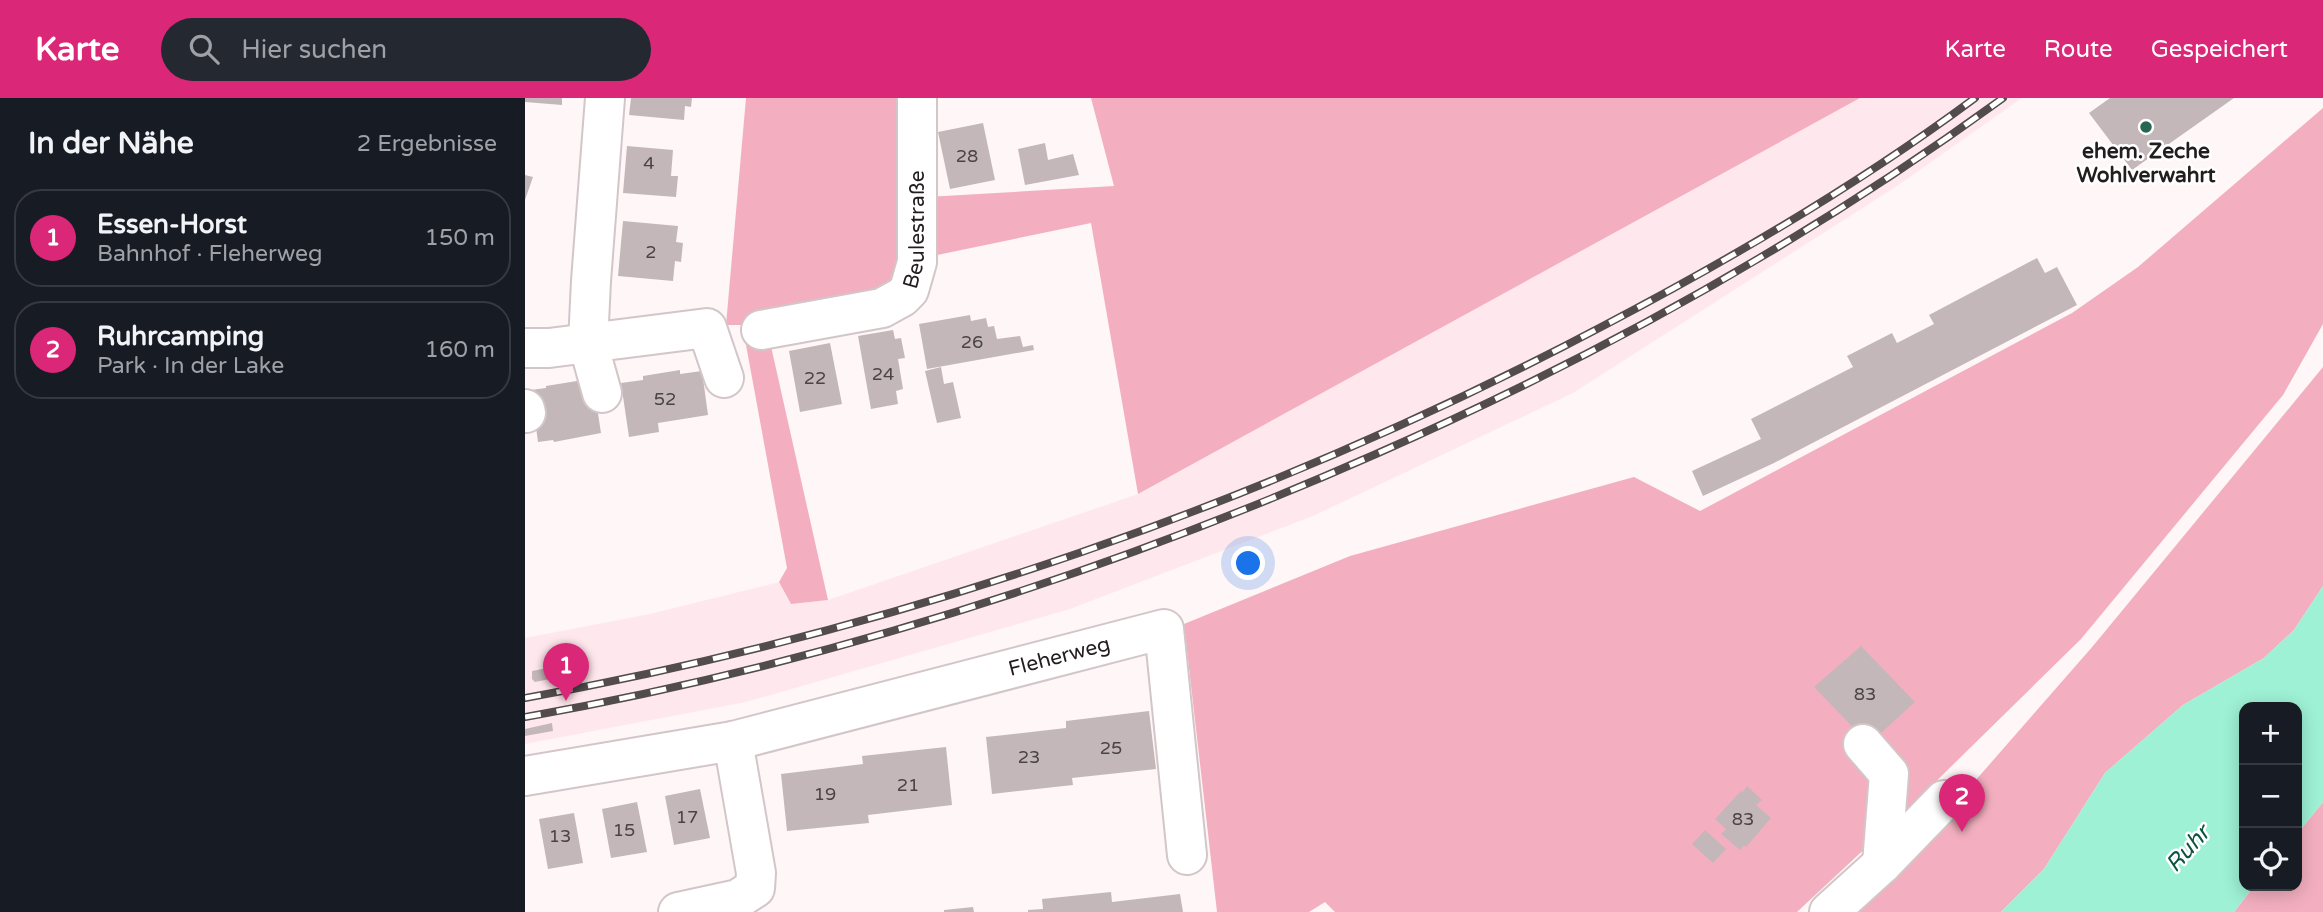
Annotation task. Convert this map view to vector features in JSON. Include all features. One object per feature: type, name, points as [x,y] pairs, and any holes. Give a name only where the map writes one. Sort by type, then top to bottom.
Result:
[{"type":"street","points":[[602,393],[588,343],[605,98]]},
{"type":"street","name":"Beulestraße","points":[[761,330],[882,308],[909,290],[917,262],[917,98]]},
{"type":"street","points":[[525,348],[707,328],[724,378]]},
{"type":"street","name":"Fleherweg","points":[[525,776],[733,741],[1164,629],[1187,855]]},
{"type":"street","points":[[678,912],[738,900],[755,888],[756,873],[733,741]]},
{"type":"street","points":[[1863,744],[1889,774],[1882,864]]},
{"type":"street","points":[[1829,912],[1882,864],[1944,800]]},
{"type":"shaded area","points":[[746,98],[923,98],[927,197],[1114,186],[1091,98],[1860,98],[1138,494],[1091,223],[913,260],[909,282],[767,325],[726,325]]},
{"type":"shaded area","points":[[1860,98],[2022,98],[1897,186],[1573,393],[1313,516],[1070,609],[746,702],[525,744],[525,638],[650,614],[779,582],[791,604],[828,600],[1138,494]]},
{"type":"shaded area","points":[[2323,108],[2323,324],[2283,395],[2081,639],[1916,801],[1797,912],[1335,912],[1325,902],[1309,912],[1217,912],[1184,624],[1350,556],[1634,477],[1700,511],[2072,313],[2138,267]]},
{"type":"shaded area","points":[[768,333],[828,600],[791,604],[779,582],[787,568],[744,334]]},
{"type":"shaded area","points":[[2323,367],[2323,586],[2294,630],[2264,658],[2183,705],[2105,773],[2044,869],[2001,912],[1836,912],[1961,797],[2093,646]]},
{"type":"shaded area","points":[[2323,802],[2323,912],[2234,912],[2250,891],[2302,891],[2302,828]]},
{"type":"water","name":"Ruhr","points":[[2323,586],[2323,802],[2302,828],[2302,702],[2239,702],[2239,891],[2250,891],[2234,912],[2001,912],[2044,869],[2105,773],[2183,705],[2264,658],[2294,630]]},
{"type":"building","points":[[525,98],[562,98],[562,105],[525,102]]},
{"type":"building","points":[[631,98],[692,98],[691,107],[685,106],[684,120],[629,115]]},
{"type":"building","name":"ehem. Zeche Wohlverwahrt","points":[[2110,98],[2234,98],[2132,170],[2089,113]]},
{"type":"building","points":[[983,123],[995,180],[950,189],[938,132]]},
{"type":"building","points":[[1045,143],[1048,160],[1073,154],[1079,175],[1025,185],[1018,149]]},
{"type":"building","points":[[627,146],[673,150],[671,176],[678,176],[676,197],[623,193]]},
{"type":"building","points":[[525,175],[533,177],[525,200]]},
{"type":"building","points":[[623,221],[678,226],[676,242],[683,243],[681,262],[675,261],[673,281],[618,276]]},
{"type":"building","points":[[2037,258],[2045,273],[2057,267],[2077,305],[1774,463],[1703,496],[1692,471],[1761,439],[1751,419],[1853,367],[1847,356],[1892,333],[1897,343],[1934,324],[1929,315]]},
{"type":"building","points":[[970,315],[971,321],[986,318],[988,327],[994,326],[997,339],[1020,336],[1023,347],[1033,345],[1034,350],[927,369],[919,324]]},
{"type":"building","points":[[893,330],[895,339],[901,338],[905,358],[898,359],[903,389],[896,391],[898,404],[871,409],[858,336]]},
{"type":"building","points":[[830,343],[842,404],[800,412],[789,351]]},
{"type":"building","points":[[941,367],[944,384],[953,382],[961,418],[937,423],[925,371]]},
{"type":"building","points":[[680,370],[680,374],[702,371],[708,415],[658,423],[659,432],[629,437],[621,383],[643,380],[643,376]]},
{"type":"building","points":[[577,381],[593,381],[601,433],[554,442],[538,442],[531,390]]},
{"type":"building","points":[[1861,646],[1915,702],[1869,744],[1814,687]]},
{"type":"building","points":[[573,663],[577,665],[578,671],[575,674],[535,682],[532,679],[532,671]]},
{"type":"building","points":[[1149,711],[1156,769],[1072,778],[1073,785],[992,794],[986,737],[1066,728],[1066,721]]},
{"type":"building","points":[[552,723],[553,731],[525,736],[525,729]]},
{"type":"building","points":[[946,747],[952,805],[868,815],[869,823],[787,831],[781,774],[863,764],[862,756]]},
{"type":"building","points":[[1747,786],[1762,800],[1756,805],[1771,818],[1746,847],[1744,845],[1740,850],[1721,834],[1726,829],[1715,819]]},
{"type":"building","points":[[700,789],[710,838],[674,845],[665,796]]},
{"type":"building","points":[[637,802],[647,852],[611,858],[602,809]]},
{"type":"building","points":[[574,813],[583,863],[548,869],[539,819]]},
{"type":"building","points":[[1705,830],[1726,849],[1713,863],[1692,844]]},
{"type":"building","points":[[1111,892],[1112,902],[1180,894],[1183,912],[1028,912],[1043,909],[1042,899]]},
{"type":"building","points":[[973,907],[974,912],[944,912],[944,910]]},
{"type":"railway","points":[[525,698],[665,670],[804,636],[942,597],[1078,553],[1213,504],[1345,450],[1475,390],[1699,274],[1840,191],[1975,98]]},
{"type":"railway","points":[[525,717],[635,696],[851,643],[1064,576],[1273,498],[1458,417],[1699,293],[1854,200],[2003,98]]},
{"type":"place","name":"ehem. Zeche Wohlverwahrt","points":[[2146,127]]},
{"type":"place","name":"Essen-Horst","points":[[566,701]]},
{"type":"place","name":"Ruhrcamping","points":[[1962,832]]}]
